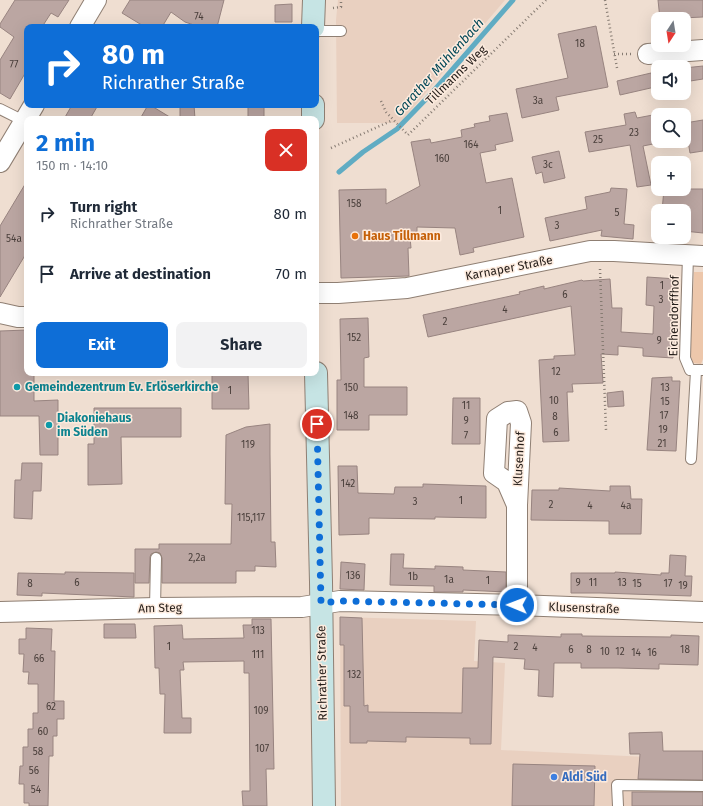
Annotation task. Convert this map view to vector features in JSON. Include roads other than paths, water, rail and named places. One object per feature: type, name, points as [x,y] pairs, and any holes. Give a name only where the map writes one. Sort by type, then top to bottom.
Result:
[{"type":"main road","points":[[313,24],[314,0]]},
{"type":"main road","name":"Richrather Straße","points":[[316,376],[324,806]]},
{"type":"street","points":[[82,24],[96,0]]},
{"type":"street","points":[[648,54],[703,50]]},
{"type":"street","points":[[0,162],[24,121]]},
{"type":"street","name":"Karnaper Straße","points":[[319,292],[338,293],[407,288],[590,251],[696,255]]},
{"type":"street","points":[[0,313],[24,317]]},
{"type":"street","points":[[517,505],[517,605]]},
{"type":"street","name":"Klusenstraße","points":[[321,603],[340,601],[517,605],[703,612]]},
{"type":"street","name":"Am Steg","points":[[0,612],[155,608],[302,607],[321,603]]},
{"type":"lane","points":[[319,31],[341,31]]},
{"type":"lane","points":[[0,109],[29,113]]},
{"type":"lane","name":"Eichendorffhof","points":[[691,459],[700,370],[690,370],[684,358],[696,255]]},
{"type":"lane","points":[[155,608],[156,558]]},
{"type":"lane","points":[[618,806],[617,785],[703,786]]},
{"type":"waterway","name":"Garather Mühlenbach","points":[[339,172],[363,152],[397,129],[431,94],[513,0]]},
{"type":"place","name":"Haus Tillmann","points":[[355,236]]},
{"type":"place","name":"Gemeindezentrum Ev. Erlöserkirche","points":[[17,387]]},
{"type":"place","name":"Diakoniehaus im Süden","points":[[49,425]]},
{"type":"place","name":"Aldi Süd","points":[[554,777]]}]
